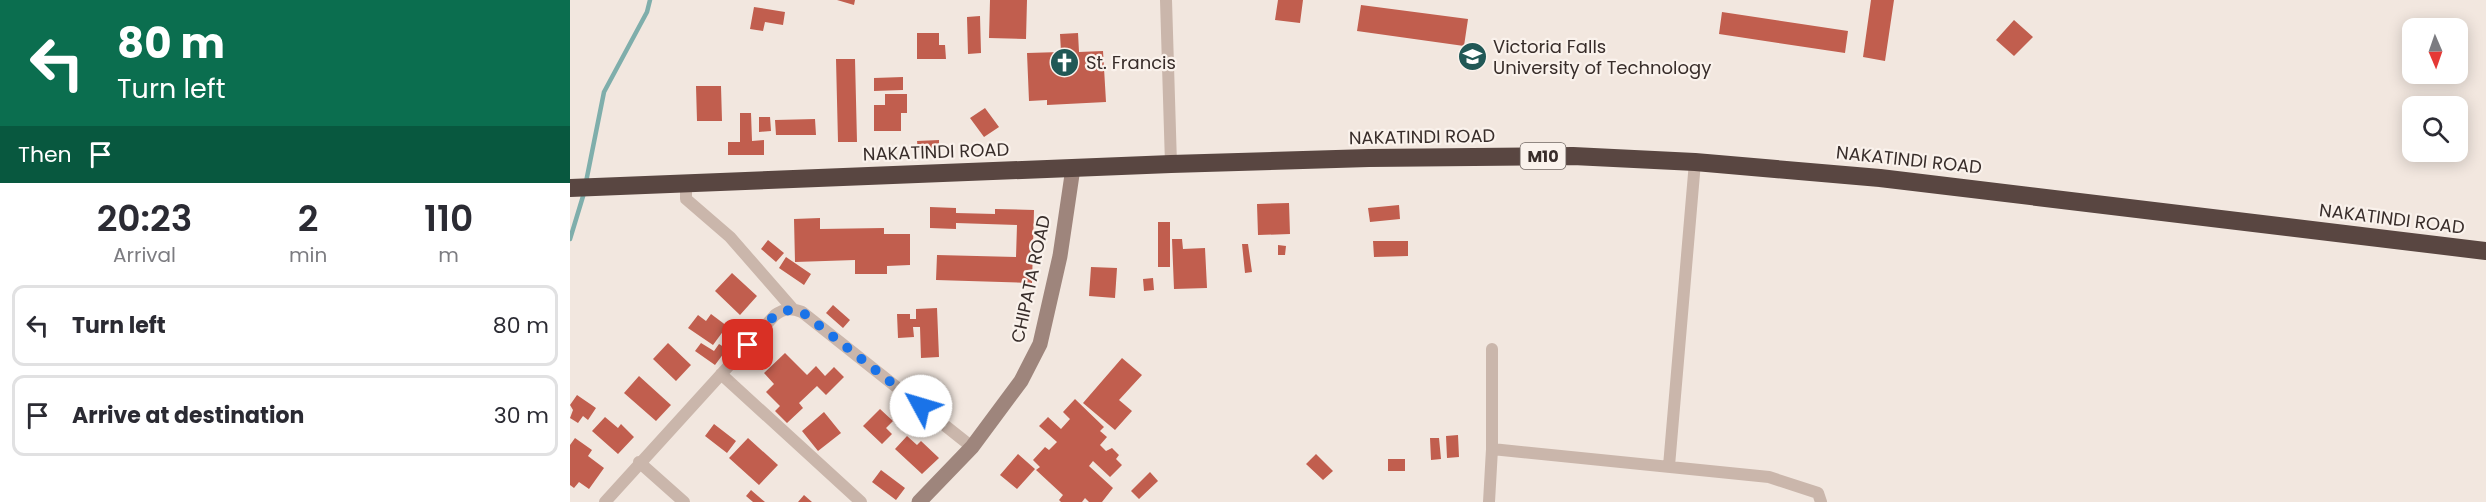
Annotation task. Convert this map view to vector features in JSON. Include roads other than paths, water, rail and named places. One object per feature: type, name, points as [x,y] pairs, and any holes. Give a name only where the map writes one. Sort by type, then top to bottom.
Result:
[{"type":"highway","name":"NAKATINDI ROAD","points":[[582,188],[1171,164],[1541,156],[1695,162],[1880,178],[2486,251]]},
{"type":"street","points":[[1166,0],[1171,164]]},
{"type":"street","points":[[1669,466],[1695,162]]},
{"type":"street","name":"CHIPATA ROAD","points":[[919,502],[972,447],[1021,381],[1040,344],[1060,256],[1073,168]]},
{"type":"street","points":[[686,184],[686,199],[730,237],[792,308],[802,312],[972,447]]},
{"type":"street","points":[[605,502],[775,315],[792,308]]},
{"type":"street","points":[[1489,502],[1492,449],[1492,350]]},
{"type":"street","points":[[721,374],[861,502]]},
{"type":"street","points":[[1492,449],[1769,477],[1818,493],[1821,502]]},
{"type":"street","points":[[639,462],[684,502]]},
{"type":"waterway","points":[[586,182],[604,92],[647,12],[650,0]]},
{"type":"waterway","points":[[570,239],[584,193]]},
{"type":"place","name":"Victoria Falls University of Technology","points":[[1472,57]]},
{"type":"place","name":"St. Francis","points":[[1065,63]]}]
